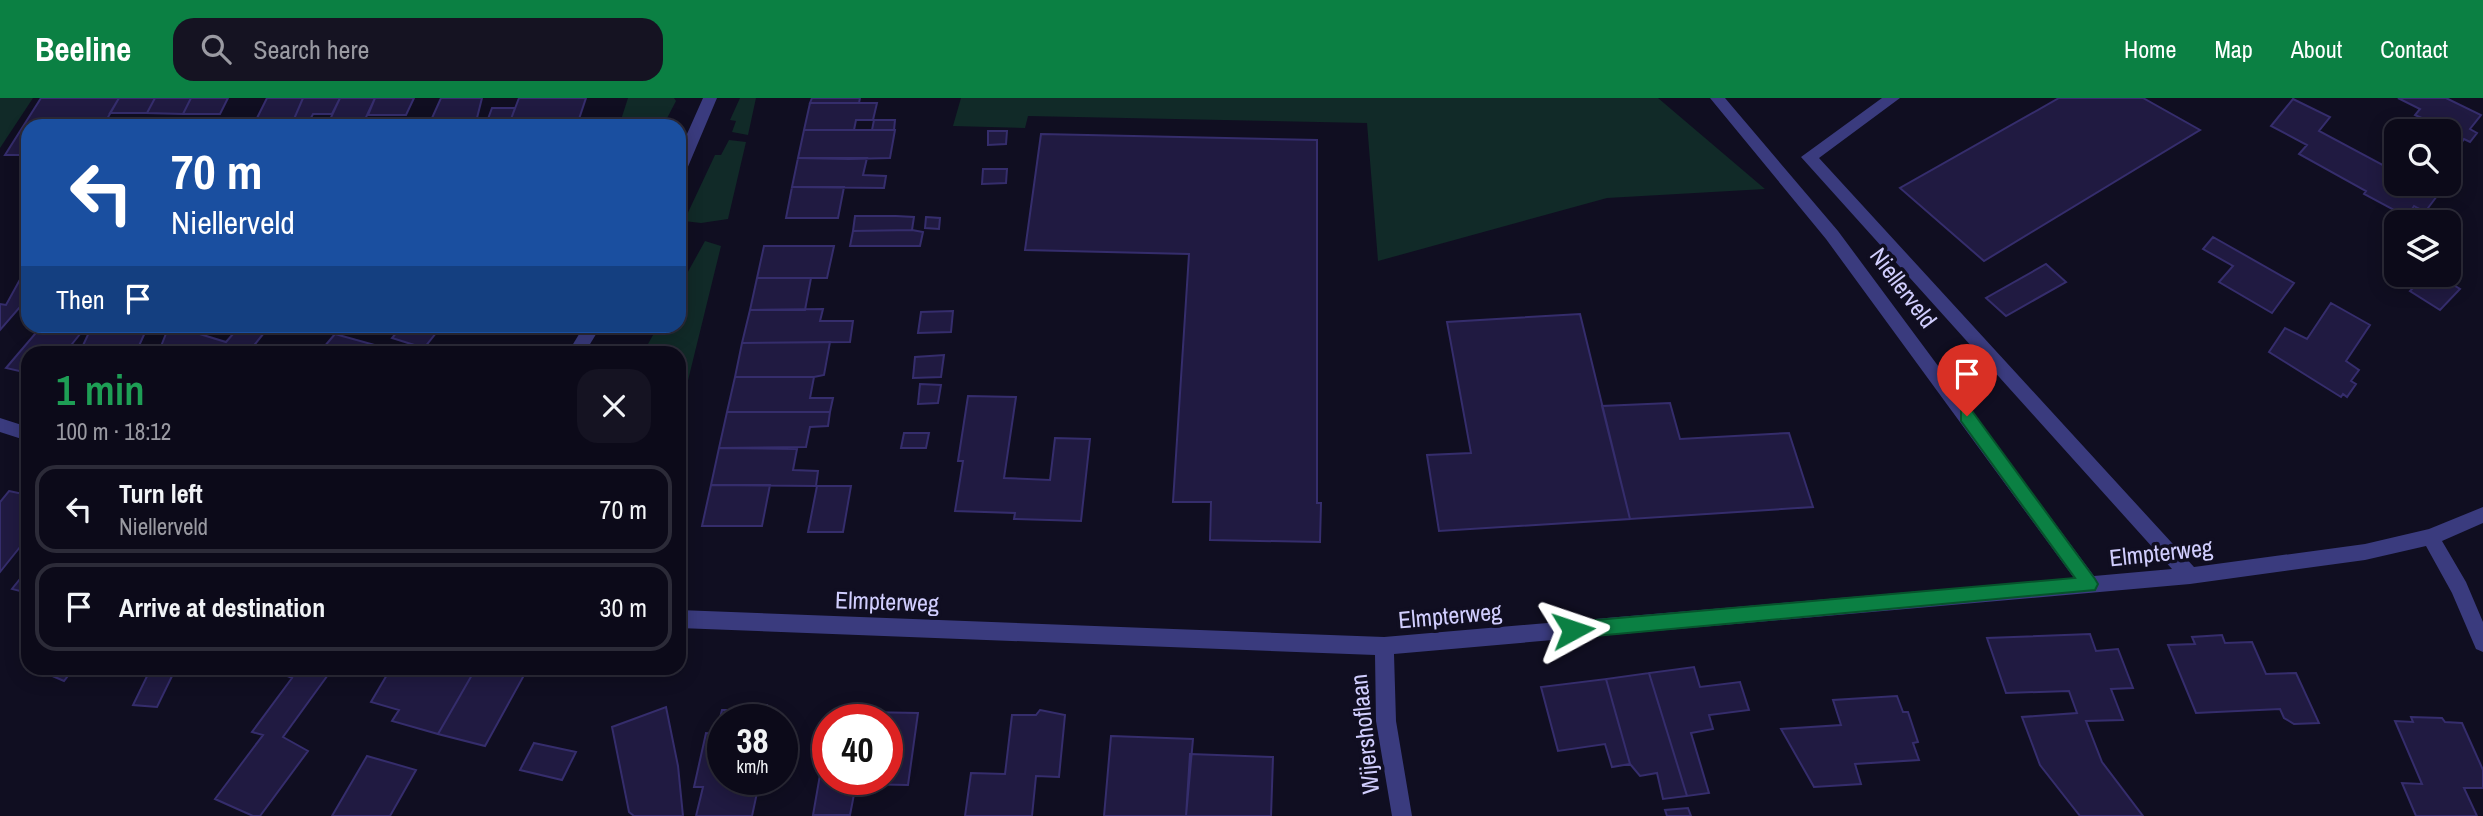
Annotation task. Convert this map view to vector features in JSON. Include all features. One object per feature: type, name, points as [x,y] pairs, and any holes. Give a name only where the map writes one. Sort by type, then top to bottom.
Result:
[{"type":"street","points":[[686,153],[710,98]]},
{"type":"street","name":"Niellerveld","points":[[1717,98],[1865,277],[2089,584]]},
{"type":"street","points":[[1893,98],[1809,157],[2190,576]]},
{"type":"street","points":[[0,425],[21,432]]},
{"type":"street","name":"Elmpterweg","points":[[686,619],[1384,646],[2190,576],[2327,558],[2430,537],[2483,515]]},
{"type":"street","points":[[2430,537],[2459,588],[2483,643]]},
{"type":"street","name":"Wijershoflaan","points":[[1384,646],[1386,720],[1402,816]]},
{"type":"green space","points":[[0,98],[33,98],[0,148]]},
{"type":"green space","points":[[628,98],[674,98],[676,101],[667,119],[621,119]]},
{"type":"green space","points":[[740,98],[756,98],[748,135],[732,132],[736,121],[730,120]]},
{"type":"green space","points":[[961,98],[1658,98],[1765,189],[1607,198],[1378,261],[1367,123],[1028,116],[1025,128],[953,126]]},
{"type":"green space","points":[[729,140],[746,142],[728,219],[701,223],[686,221],[715,155],[721,155]]},
{"type":"green space","points":[[705,241],[721,246],[686,388],[686,346],[647,346],[654,333],[686,333],[686,275]]},
{"type":"building","points":[[41,98],[119,98],[107,119],[28,119]]},
{"type":"building","points":[[119,98],[155,98],[147,113],[110,113]]},
{"type":"building","points":[[155,98],[191,98],[183,114],[147,113]]},
{"type":"building","points":[[191,98],[228,98],[220,114],[183,114]]},
{"type":"building","points":[[267,98],[303,98],[294,119],[256,119]]},
{"type":"building","points":[[303,98],[340,98],[332,114],[313,114],[310,119],[294,119]]},
{"type":"building","points":[[340,98],[375,98],[365,119],[330,119]]},
{"type":"building","points":[[375,98],[414,98],[406,115],[368,115]]},
{"type":"building","points":[[441,98],[482,98],[477,118],[432,118]]},
{"type":"building","points":[[519,98],[586,98],[579,119],[511,119]]},
{"type":"building","points":[[812,98],[860,98],[859,103],[810,103]]},
{"type":"building","points":[[2059,98],[2143,98],[2200,130],[1984,261],[1900,188]]},
{"type":"building","points":[[2398,98],[2446,98],[2481,115],[2470,129],[2477,133],[2470,142],[2464,139],[2462,142],[2461,119],[2421,119],[2415,115],[2420,109]]},
{"type":"building","points":[[2293,99],[2330,117],[2319,131],[2384,166],[2384,196],[2437,196],[2426,210],[2414,206],[2411,210],[2394,210],[2364,194],[2366,191],[2299,154],[2307,145],[2271,126]]},
{"type":"building","points":[[810,103],[877,103],[873,120],[856,120],[854,130],[804,130]]},
{"type":"building","points":[[492,108],[515,108],[511,119],[488,119]]},
{"type":"building","points":[[874,120],[895,120],[894,130],[872,130]]},
{"type":"building","points":[[21,130],[21,155],[5,155]]},
{"type":"building","points":[[804,130],[895,130],[890,158],[849,159],[798,158]]},
{"type":"building","points":[[988,131],[1007,131],[1006,144],[988,145]]},
{"type":"building","points":[[1041,134],[1317,140],[1317,503],[1321,503],[1320,542],[1210,540],[1211,502],[1173,502],[1189,254],[1025,250]]},
{"type":"building","points":[[798,158],[867,158],[863,175],[886,176],[884,188],[792,187]]},
{"type":"building","points":[[983,169],[1007,169],[1006,183],[982,184]]},
{"type":"building","points":[[792,187],[844,187],[838,218],[786,218]]},
{"type":"building","points":[[855,216],[914,217],[912,230],[853,231]]},
{"type":"building","points":[[926,217],[940,218],[939,229],[925,228]]},
{"type":"building","points":[[853,231],[923,232],[920,246],[850,246]]},
{"type":"building","points":[[2213,237],[2294,283],[2272,313],[2219,282],[2233,266],[2203,249]]},
{"type":"building","points":[[764,246],[834,246],[827,278],[757,278]]},
{"type":"building","points":[[2046,264],[2066,282],[2006,316],[1986,298]]},
{"type":"building","points":[[21,278],[21,308],[0,330],[0,304],[6,305]]},
{"type":"building","points":[[757,278],[811,278],[805,310],[750,310]]},
{"type":"building","points":[[2414,287],[2460,289],[2440,310],[2410,291]]},
{"type":"building","points":[[2331,303],[2370,325],[2346,361],[2359,370],[2351,381],[2356,384],[2347,397],[2343,394],[2341,397],[2269,352],[2285,328],[2307,339]]},
{"type":"building","points":[[823,309],[820,321],[853,321],[850,342],[742,343],[750,310]]},
{"type":"building","points":[[953,311],[951,332],[918,333],[921,312]]},
{"type":"building","points":[[1580,314],[1630,519],[1439,531],[1427,455],[1471,453],[1447,322]]},
{"type":"building","points":[[36,333],[80,334],[70,346],[25,346]]},
{"type":"building","points":[[89,333],[145,333],[139,346],[83,346]]},
{"type":"building","points":[[166,333],[197,333],[226,342],[234,333],[264,333],[253,346],[161,346]]},
{"type":"building","points":[[396,333],[436,333],[426,346],[392,338]]},
{"type":"building","points":[[335,334],[378,346],[325,346]]},
{"type":"building","points":[[830,342],[824,375],[735,377],[742,343]]},
{"type":"building","points":[[21,350],[21,371],[6,368]]},
{"type":"building","points":[[944,355],[941,377],[913,378],[915,357]]},
{"type":"building","points":[[735,377],[814,377],[810,398],[833,398],[830,412],[727,412]]},
{"type":"building","points":[[920,384],[941,385],[938,403],[918,404]]},
{"type":"building","points":[[968,396],[1016,397],[1004,478],[1050,480],[1055,438],[1090,439],[1081,521],[1014,519],[1015,513],[955,511],[963,461],[958,461]]},
{"type":"building","points":[[1670,403],[1680,439],[1789,433],[1813,507],[1630,519],[1602,406]]},
{"type":"building","points":[[727,412],[830,412],[828,426],[810,427],[806,447],[719,448]]},
{"type":"building","points":[[904,433],[929,433],[926,448],[901,448]]},
{"type":"building","points":[[719,448],[797,449],[793,470],[818,471],[816,486],[711,485]]},
{"type":"building","points":[[711,485],[770,485],[762,526],[702,526]]},
{"type":"building","points":[[817,486],[851,486],[843,532],[808,532]]},
{"type":"building","points":[[9,491],[21,494],[21,546],[0,572],[0,502]]},
{"type":"building","points":[[21,578],[21,591],[12,589]]},
{"type":"building","points":[[2090,634],[2096,651],[2118,649],[2133,688],[2111,689],[2123,720],[2086,721],[2102,762],[2143,816],[2080,816],[2040,765],[2022,717],[2077,713],[2069,691],[2006,693],[1987,638]]},
{"type":"building","points":[[2222,635],[2225,643],[2252,642],[2266,674],[2296,673],[2319,723],[2294,724],[2284,718],[2280,709],[2196,713],[2168,645],[2195,644],[2192,637]]},
{"type":"building","points":[[1694,667],[1700,687],[1740,682],[1749,710],[1709,715],[1713,729],[1691,733],[1709,793],[1687,796],[1649,673]]},
{"type":"building","points":[[1649,673],[1687,796],[1663,799],[1657,773],[1640,776],[1630,764],[1606,679]]},
{"type":"building","points":[[50,675],[69,675],[64,681]]},
{"type":"building","points":[[148,675],[173,675],[157,707],[133,705]]},
{"type":"building","points":[[285,675],[328,675],[283,737],[308,751],[260,816],[253,816],[215,799],[263,735],[252,732],[292,678]]},
{"type":"building","points":[[387,675],[472,675],[438,734],[392,721],[399,710],[371,702]]},
{"type":"building","points":[[472,675],[524,675],[485,746],[438,734]]},
{"type":"building","points":[[1606,679],[1630,764],[1612,767],[1605,744],[1558,751],[1541,687]]},
{"type":"building","points":[[1897,696],[1903,712],[1908,712],[1918,742],[1913,743],[1919,760],[1855,764],[1861,784],[1814,787],[1781,729],[1841,725],[1833,700]]},
{"type":"building","points":[[666,707],[678,766],[683,816],[634,816],[629,812],[612,727]]},
{"type":"building","points":[[1040,710],[1065,715],[1059,777],[1036,776],[1032,816],[965,816],[971,773],[1005,774],[1012,715],[1036,715]]},
{"type":"building","points":[[903,713],[918,713],[908,785],[903,785]]},
{"type":"building","points":[[2411,717],[2442,718],[2445,722],[2462,723],[2483,770],[2483,788],[2464,788],[2477,816],[2416,816],[2402,783],[2422,784],[2395,721],[2413,722]]},
{"type":"building","points":[[706,733],[707,795],[757,795],[752,816],[696,816],[703,787],[694,787]]},
{"type":"building","points":[[1111,736],[1193,739],[1186,816],[1104,816]]},
{"type":"building","points":[[534,743],[576,752],[562,780],[520,770]]},
{"type":"building","points":[[1190,754],[1273,757],[1271,816],[1186,816]]},
{"type":"building","points":[[367,756],[416,770],[390,816],[332,816]]},
{"type":"building","points":[[816,795],[854,795],[850,815],[813,815]]},
{"type":"building","points":[[1688,808],[1691,816],[1667,816],[1665,810]]},
{"type":"route","points":[[1573,630],[2089,584],[2040,521],[1967,416]]}]
